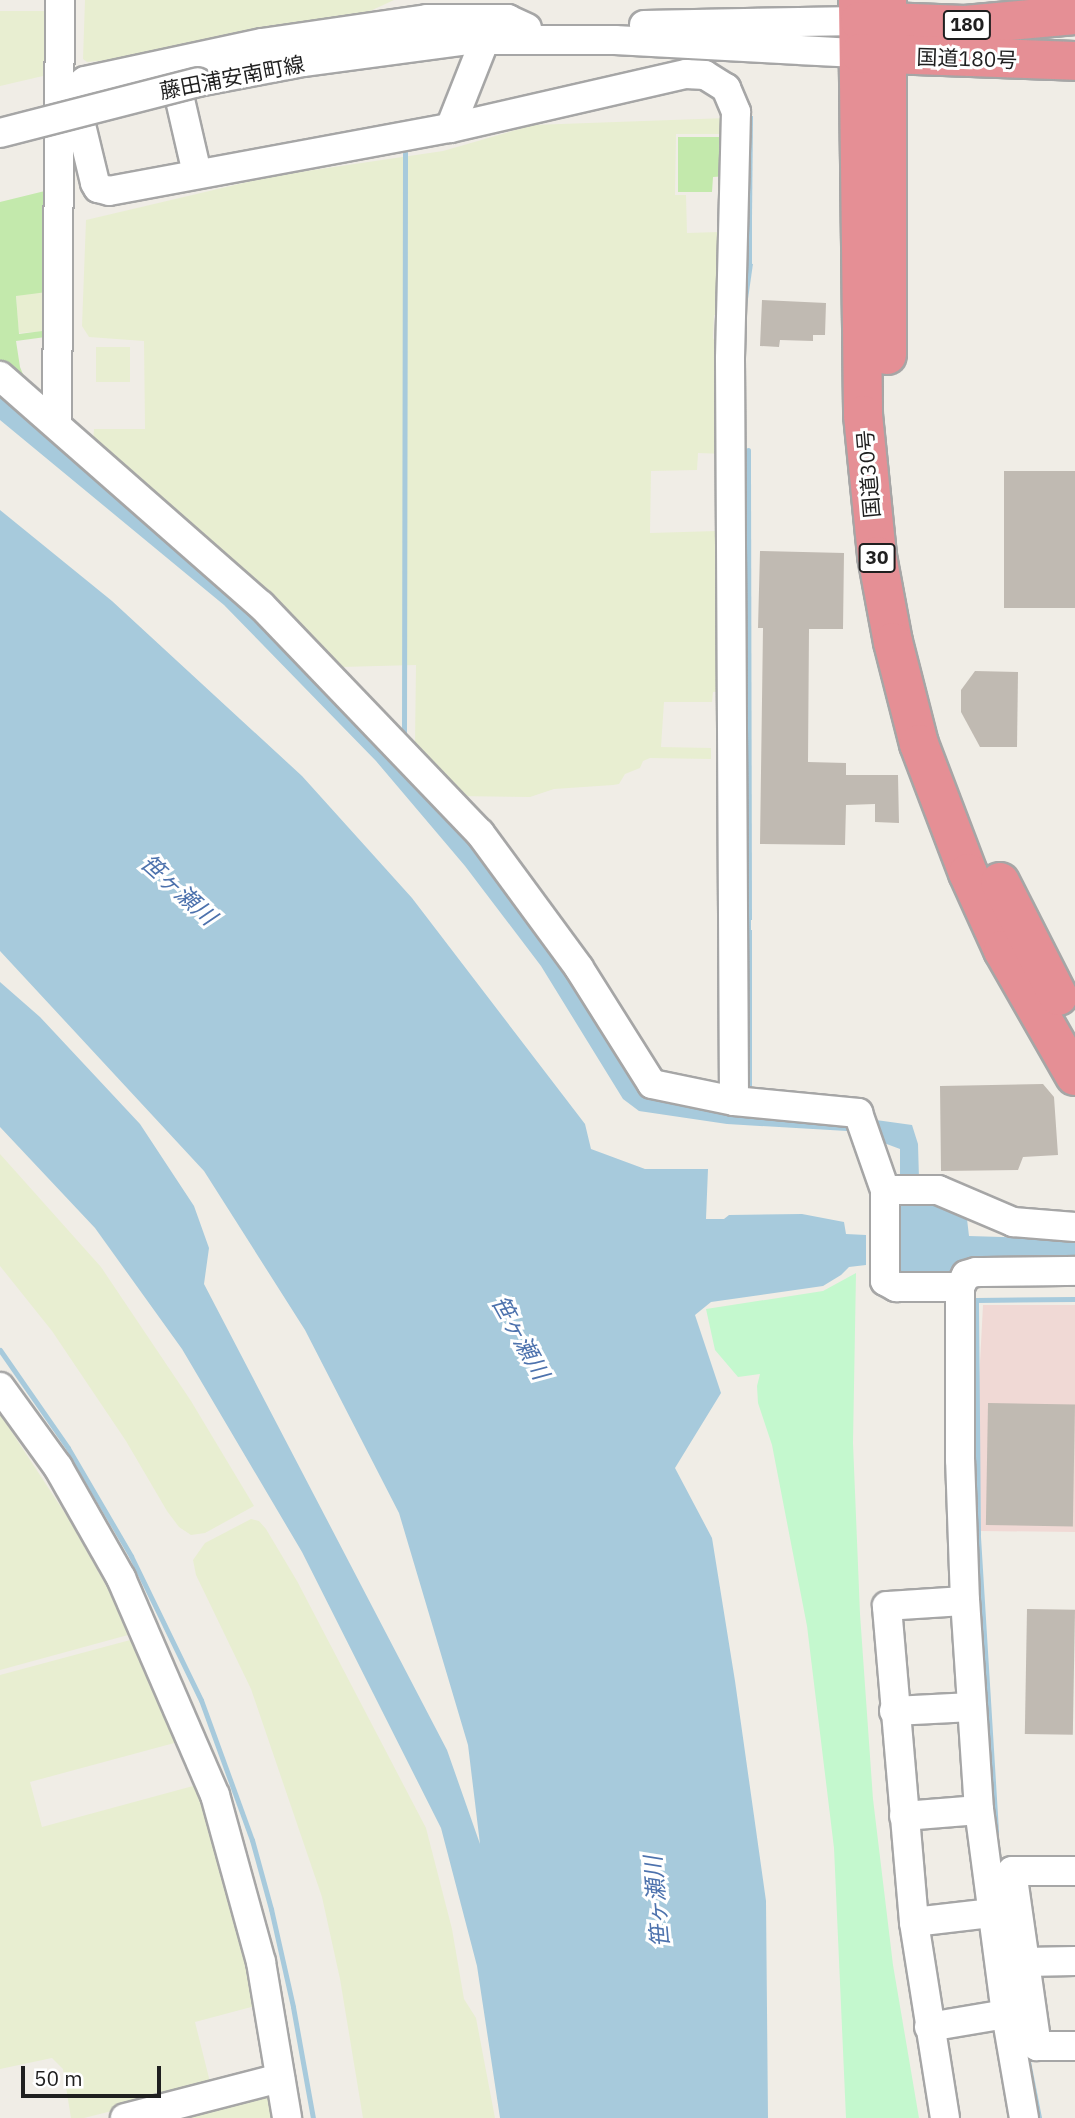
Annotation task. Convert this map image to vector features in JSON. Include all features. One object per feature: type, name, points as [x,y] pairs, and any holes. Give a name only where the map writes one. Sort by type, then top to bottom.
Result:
[{"type":"highway","name":"国道180号","points":[[873,25],[965,25],[1067,10]]},
{"type":"highway","name":"国道180号","points":[[873,25],[1075,61]]},
{"type":"highway","name":"国道30号","points":[[873,25],[888,417],[904,569],[929,688],[968,805],[991,864],[1075,1026]]},
{"type":"highway","name":"国道30号","points":[[873,25],[863,415],[877,556],[893,642],[919,744],[968,873],[1003,950],[1075,1076]]},
{"type":"street","points":[[60,0],[59,182],[65,432]]},
{"type":"street","points":[[60,61],[77,60],[78,0]]},
{"type":"street","points":[[527,28],[509,19],[426,10],[85,81],[75,89],[93,175],[98,188],[109,191],[450,128],[695,73],[716,80],[733,97],[736,112],[730,359],[743,1102]]},
{"type":"street","name":"藤田浦安南町線","points":[[476,41],[494,32],[527,28],[873,25]]},
{"type":"street","name":"藤田浦安南町線","points":[[0,133],[198,82],[303,62],[476,41],[615,40],[873,25]]},
{"type":"street","points":[[450,128],[476,41]]},
{"type":"street","points":[[172,63],[197,173]]},
{"type":"street","points":[[59,182],[93,175]]},
{"type":"street","points":[[0,376],[261,605],[480,833],[579,968],[652,1084],[743,1102],[858,1113],[863,1129],[903,1190]]},
{"type":"street","points":[[903,1190],[950,1194],[1013,1222],[1075,1227]]},
{"type":"street","points":[[903,1190],[884,1231],[885,1274],[888,1285],[960,1287]]},
{"type":"street","points":[[1021,2118],[979,1810],[965,1601],[960,1460],[960,1287],[966,1275],[976,1272],[1075,1271]]},
{"type":"street","points":[[0,1387],[58,1467],[121,1578],[215,1795],[261,1962],[287,2118]]},
{"type":"street","points":[[945,2118],[914,1922],[887,1606],[965,1601]]},
{"type":"street","points":[[894,1711],[972,1707]]},
{"type":"street","points":[[904,1816],[979,1810]]},
{"type":"street","points":[[1074,2049],[1037,2046],[1012,1871],[1075,1871]]},
{"type":"street","points":[[914,1922],[992,1913]]},
{"type":"street","points":[[1025,1962],[1075,1961]]},
{"type":"street","points":[[929,2027],[1006,2014]]},
{"type":"street","points":[[125,2118],[280,2078]]},
{"type":"shaded area","points":[[983,1305],[1075,1305],[1075,1532],[981,1531],[978,1401]]},
{"type":"green space","points":[[85,0],[394,0],[368,12],[120,59],[87,62],[83,59]]},
{"type":"green space","points":[[0,11],[47,11],[43,76],[0,86]]},
{"type":"green space","points":[[727,118],[728,134],[676,134],[675,195],[686,195],[687,233],[719,232],[721,315],[714,315],[713,338],[718,348],[725,454],[698,453],[697,470],[651,471],[650,533],[717,531],[717,581],[723,582],[723,691],[713,692],[712,702],[664,702],[661,747],[711,748],[711,759],[650,758],[643,761],[640,768],[625,774],[619,784],[554,789],[530,797],[454,796],[419,758],[415,743],[416,665],[341,667],[327,661],[93,441],[94,429],[145,429],[144,341],[89,337],[82,326],[86,220],[273,176],[443,151],[533,125]]},
{"type":"green space","points":[[678,137],[728,137],[728,176],[713,177],[712,192],[678,192]]},
{"type":"green space","points":[[53,189],[53,336],[16,341],[20,367],[27,384],[0,370],[0,202]],"holes":[[[47,292],[50,330],[19,334],[16,296]]]},
{"type":"green space","points":[[47,292],[50,331],[19,333],[16,294]]},
{"type":"green space","points":[[96,347],[130,347],[130,382],[96,382]]},
{"type":"green space","points":[[0,1154],[101,1267],[191,1401],[254,1506],[205,1533],[191,1535],[179,1527],[167,1511],[126,1441],[52,1331],[0,1266]]},
{"type":"green space","points":[[856,1273],[853,1443],[860,1614],[873,1799],[893,1965],[919,2118],[846,2118],[834,1848],[807,1626],[772,1445],[758,1403],[757,1386],[760,1374],[738,1377],[715,1350],[706,1309],[823,1291]]},
{"type":"green space","points":[[0,1414],[72,1524],[130,1629],[128,1635],[0,1670]]},
{"type":"green space","points":[[251,1519],[259,1521],[266,1529],[297,1581],[426,1828],[452,1929],[464,1999],[476,2018],[495,2118],[363,2118],[340,1979],[322,1897],[251,1689],[196,1575],[193,1560],[205,1543]]},
{"type":"green space","points":[[134,1639],[178,1742],[30,1782],[42,1827],[193,1786],[198,1790],[239,1925],[255,2006],[195,2022],[211,2086],[84,2118],[71,2118],[63,2069],[52,2058],[0,2069],[0,1675]]},
{"type":"green space","points":[[267,2093],[273,2118],[154,2118]]},
{"type":"water","points":[[744,116],[753,116],[752,218],[745,218]]},
{"type":"water","points":[[746,263],[753,264],[726,454],[719,453]]},
{"type":"water","points":[[0,397],[235,592],[406,771],[475,852],[551,953],[644,1093],[849,1119],[847,1131],[727,1124],[639,1111],[623,1099],[541,966],[465,866],[376,761],[224,605],[0,420]]},
{"type":"water","points":[[745,468],[751,468],[752,920],[744,920]]},
{"type":"water","name":"笹ヶ瀬川","points":[[0,510],[112,601],[302,776],[412,898],[585,1124],[591,1149],[645,1169],[708,1169],[706,1219],[724,1219],[729,1215],[802,1214],[844,1222],[846,1234],[866,1235],[866,1265],[849,1267],[823,1286],[711,1302],[695,1315],[721,1393],[675,1468],[712,1538],[735,1681],[766,1901],[768,2118],[500,2118],[477,1966],[441,1828],[302,1552],[182,1349],[95,1228],[0,1127],[0,982],[40,1017],[140,1124],[194,1206],[209,1248],[204,1284],[447,1750],[480,1844],[468,1745],[399,1513],[305,1330],[204,1171],[0,951]]},
{"type":"water","points":[[743,930],[752,930],[752,1095],[745,1095]]},
{"type":"water","points":[[876,1120],[912,1125],[918,1144],[919,1179],[900,1180],[900,1149],[876,1140]]},
{"type":"water","points":[[902,1202],[940,1203],[967,1219],[969,1236],[1075,1239],[1075,1261],[964,1263],[945,1274],[894,1276],[887,1218]]},
{"type":"building","points":[[762,300],[826,303],[825,335],[813,335],[813,341],[780,340],[779,347],[760,346]]},
{"type":"building","points":[[1004,471],[1075,471],[1075,608],[1004,608]]},
{"type":"building","points":[[760,551],[844,553],[843,629],[809,629],[808,762],[846,763],[846,775],[898,775],[899,823],[875,822],[875,804],[846,805],[845,845],[760,844],[763,628],[758,628]]},
{"type":"building","points":[[975,671],[1018,672],[1017,747],[980,747],[961,712],[961,690]]},
{"type":"building","points":[[1043,1084],[1054,1097],[1058,1155],[1023,1157],[1018,1170],[941,1171],[940,1086]]},
{"type":"building","points":[[988,1403],[1075,1405],[1073,1526],[986,1525]]},
{"type":"building","points":[[1027,1609],[1075,1610],[1073,1735],[1025,1734]]},
{"type":"waterway","points":[[404,735],[405,152]]},
{"type":"waterway","points":[[749,212],[749,268]]},
{"type":"waterway","points":[[748,450],[748,475]]},
{"type":"waterway","points":[[748,915],[748,937]]},
{"type":"waterway","points":[[996,1831],[978,1534],[976,1300],[1075,1299]]},
{"type":"waterway","points":[[0,1350],[68,1448],[131,1556],[201,1700],[252,1840],[271,1909],[293,2007],[313,2118]]},
{"type":"waterway","points":[[1027,2056],[1039,2118]]}]
